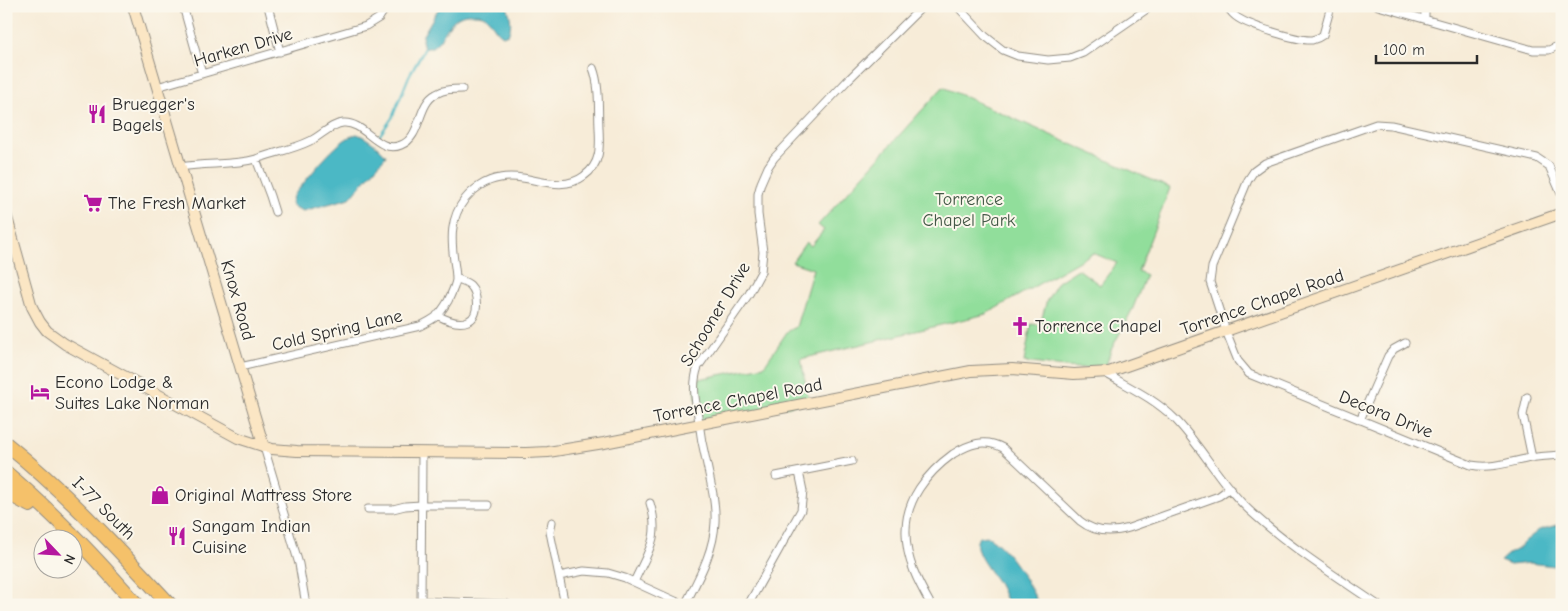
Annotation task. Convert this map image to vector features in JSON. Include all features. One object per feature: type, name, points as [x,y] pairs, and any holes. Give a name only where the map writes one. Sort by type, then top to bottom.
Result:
[{"type":"highway","points":[[6,443],[12,454],[79,521],[158,605]]},
{"type":"highway","name":"I-77 South","points":[[12,454],[56,486],[91,520],[170,605]]},
{"type":"highway","points":[[6,473],[75,536],[137,605]]},
{"type":"highway","points":[[6,485],[54,528]]},
{"type":"highway","points":[[6,492],[30,506]]},
{"type":"highway","points":[[82,555],[131,605]]},
{"type":"street","name":"Knox Road","points":[[133,6],[299,564],[306,605]]},
{"type":"street","points":[[183,6],[202,74]]},
{"type":"street","points":[[268,6],[280,52]]},
{"type":"street","name":"Harken Drive","points":[[157,87],[366,26],[379,18],[387,6]]},
{"type":"street","name":"Schooner Drive","points":[[684,605],[704,566],[710,549],[715,523],[713,494],[699,424],[694,385],[698,367],[749,294],[761,272],[763,252],[758,214],[758,194],[765,172],[774,158],[810,120],[923,6]]},
{"type":"street","points":[[957,6],[985,36],[1003,50],[1018,56],[1048,60],[1070,58],[1083,53],[1147,9]]},
{"type":"street","points":[[1227,6],[1238,18],[1298,38],[1310,40],[1323,35],[1331,6]]},
{"type":"street","points":[[1378,6],[1533,50],[1549,50],[1562,44]]},
{"type":"street","points":[[1425,6],[1425,19]]},
{"type":"street","points":[[456,278],[470,285],[475,294],[477,308],[474,317],[468,321],[457,322],[438,316],[453,290],[456,278],[452,227],[459,208],[470,193],[485,183],[499,178],[520,177],[568,184],[577,181],[587,174],[596,162],[599,154],[599,141],[597,82],[593,68]]},
{"type":"street","points":[[181,167],[193,164],[237,163],[256,159],[310,141],[342,123],[350,123],[357,126],[387,146],[401,145],[410,138],[427,103],[432,97],[446,90],[462,89]]},
{"type":"street","name":"Decora Drive","points":[[1562,196],[1549,166],[1538,158],[1385,124],[1376,124],[1265,163],[1254,170],[1248,180],[1210,272],[1210,282],[1226,332],[1238,360],[1249,374],[1471,465],[1479,467],[1494,466],[1532,458],[1562,455]]},
{"type":"street","points":[[256,159],[275,212]]},
{"type":"street","name":"Torrence Chapel Road","points":[[6,214],[32,307],[47,331],[65,344],[238,438],[277,450],[297,451],[548,452],[604,443],[971,371],[1012,369],[1074,374],[1105,373],[1562,213]]},
{"type":"street","name":"Cold Spring Lane","points":[[240,368],[420,326],[438,316]]},
{"type":"street","points":[[1360,420],[1388,356],[1394,349],[1405,343]]},
{"type":"street","points":[[1105,373],[1140,392],[1166,411],[1186,431],[1249,510],[1280,536],[1378,605]]},
{"type":"street","points":[[1526,397],[1524,415],[1532,458]]},
{"type":"street","points":[[930,605],[912,570],[909,559],[906,531],[907,517],[917,492],[926,478],[942,462],[967,446],[979,442],[989,442],[1002,448],[1080,521],[1093,528],[1107,532],[1117,532],[1219,496],[1230,488]]},
{"type":"street","points":[[422,452],[421,603],[507,604]]},
{"type":"street","points":[[776,476],[852,461]]},
{"type":"street","points":[[748,605],[800,510],[803,491],[799,472]]},
{"type":"street","points":[[634,582],[654,535],[654,518],[650,502]]},
{"type":"street","points":[[368,509],[393,509],[421,505],[488,505]]},
{"type":"street","points":[[552,522],[550,532],[565,605]]},
{"type":"street","points":[[559,576],[600,571],[634,582],[684,605]]},
{"type":"green space","name":"Torrence Chapel Park","points":[[943,87],[1170,188],[1138,271],[1146,275],[1133,308],[1111,350],[1106,366],[1075,368],[1024,362],[1031,324],[1040,325],[1047,300],[1058,282],[1078,269],[1100,285],[1117,263],[1093,253],[986,314],[801,359],[809,402],[699,424],[694,380],[764,366],[787,332],[796,327],[813,269],[792,262],[806,242],[811,246],[824,230],[818,225]]},
{"type":"water","points":[[440,6],[507,6],[510,31],[503,36],[485,16],[465,14],[453,21],[437,43],[432,47],[424,49],[423,35]]},
{"type":"water","points":[[357,134],[373,143],[386,156],[350,198],[303,211],[294,207],[291,203],[293,196],[314,170],[341,143]]},
{"type":"water","points":[[1562,525],[1562,567],[1530,563],[1510,565],[1500,561],[1519,548],[1539,530]]},
{"type":"water","points":[[987,536],[995,541],[1010,557],[1024,576],[1039,605],[1008,605],[977,548],[979,537]]},
{"type":"waterway","points":[[377,139],[392,118],[409,76],[425,48]]},
{"type":"place","name":"Bruegger's Bagels","points":[[97,114]]},
{"type":"place","name":"The Fresh Market","points":[[93,203]]},
{"type":"place","name":"Torrence Chapel","points":[[1020,326]]},
{"type":"place","name":"Econo Lodge & Suites Lake Norman","points":[[40,392]]},
{"type":"place","name":"Original Mattress Store","points":[[160,495]]},
{"type":"place","name":"Sangam Indian Cuisine","points":[[177,536]]}]
